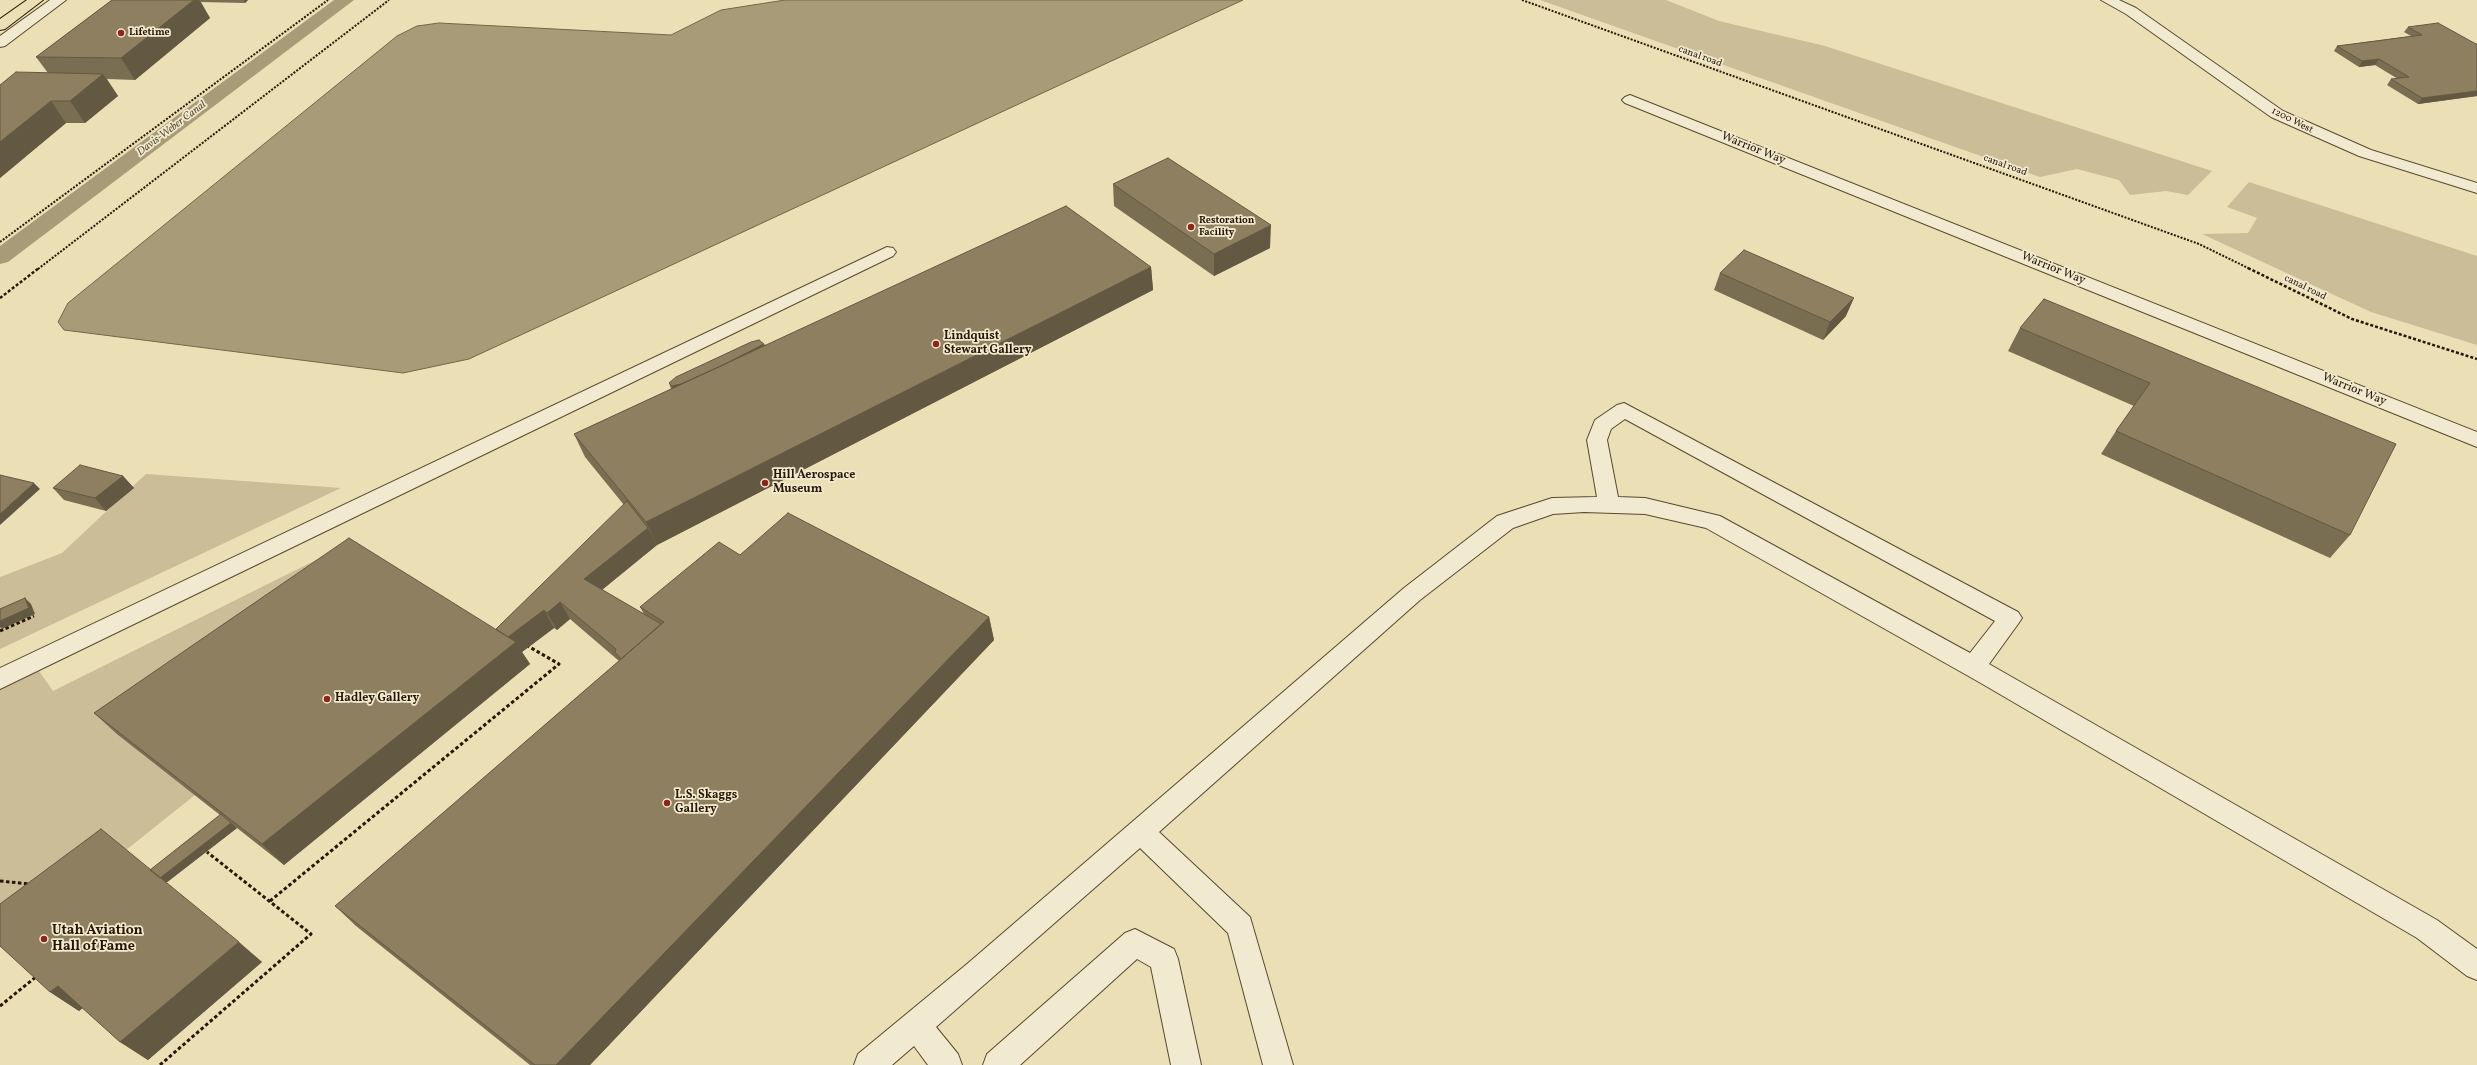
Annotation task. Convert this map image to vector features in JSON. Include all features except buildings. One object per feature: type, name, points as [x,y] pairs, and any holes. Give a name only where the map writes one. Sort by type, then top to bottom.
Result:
[{"type":"highway","points":[[0,9],[12,0]]},
{"type":"highway","points":[[0,26],[36,0]]},
{"type":"street","points":[[0,44],[59,0]]},
{"type":"street","name":"1200 West","points":[[2108,0],[2131,11],[2277,114],[2365,153],[2477,188]]},
{"type":"street","name":"Warrior Way","points":[[1630,100],[2477,440]]},
{"type":"street","points":[[0,679],[887,252]]},
{"type":"street","points":[[1609,504],[1597,440],[1602,425],[1624,410],[2010,618],[1973,667]]},
{"type":"street","points":[[869,1065],[1140,832],[1412,594],[1505,522],[1552,506],[1609,504],[1645,506],[1712,522],[1973,667],[2427,929],[2477,966]]},
{"type":"street","points":[[1140,832],[1240,926],[1278,1065]]},
{"type":"street","points":[[998,1065],[1135,942],[1164,959],[1186,1065]]},
{"type":"street","points":[[916,1025],[947,1065]]},
{"type":"path","points":[[0,242],[328,0]]},
{"type":"path","points":[[0,298],[389,0]]},
{"type":"path","name":"canal road","points":[[1522,0],[2199,244],[2352,319],[2477,359]]},
{"type":"path","points":[[0,631],[34,616]]},
{"type":"path","points":[[270,901],[559,664],[519,642]]},
{"type":"path","points":[[160,1065],[311,934],[207,852]]},
{"type":"path","points":[[0,881],[35,885]]},
{"type":"path","points":[[0,1006],[39,974]]},
{"type":"shaded area","points":[[785,0],[1243,0],[469,359],[403,373],[64,330],[58,322],[68,303],[397,36],[417,26],[439,23],[671,35],[721,10]]},
{"type":"shaded area","points":[[1540,0],[1666,0],[1719,21],[1825,46],[2212,171],[2188,195],[2166,191],[2130,195],[2119,180],[2077,169],[2040,177]]},
{"type":"shaded area","points":[[2249,182],[2477,256],[2477,345],[2371,312],[2202,234],[2248,233],[2257,218],[2227,207]]},
{"type":"shaded area","points":[[146,474],[341,488],[0,649],[0,577],[62,553]]},
{"type":"shaded area","points":[[342,547],[118,735],[195,795],[126,850],[0,911],[0,690],[39,671],[53,691]]},
{"type":"waterway","name":"Davis-Weber Canal","points":[[0,257],[345,0]]},
{"type":"place","name":"Lifetime","points":[[121,33]]},
{"type":"place","name":"Restoration Facility","points":[[1191,227]]},
{"type":"place","name":"Lindquist Stewart Gallery","points":[[936,344]]},
{"type":"place","name":"Hill Aerospace Museum","points":[[765,483]]},
{"type":"place","name":"Hadley Gallery","points":[[327,699]]},
{"type":"place","name":"L.S. Skaggs Gallery","points":[[667,803]]},
{"type":"place","name":"Utah Aviation Hall of Fame","points":[[44,939]]}]
